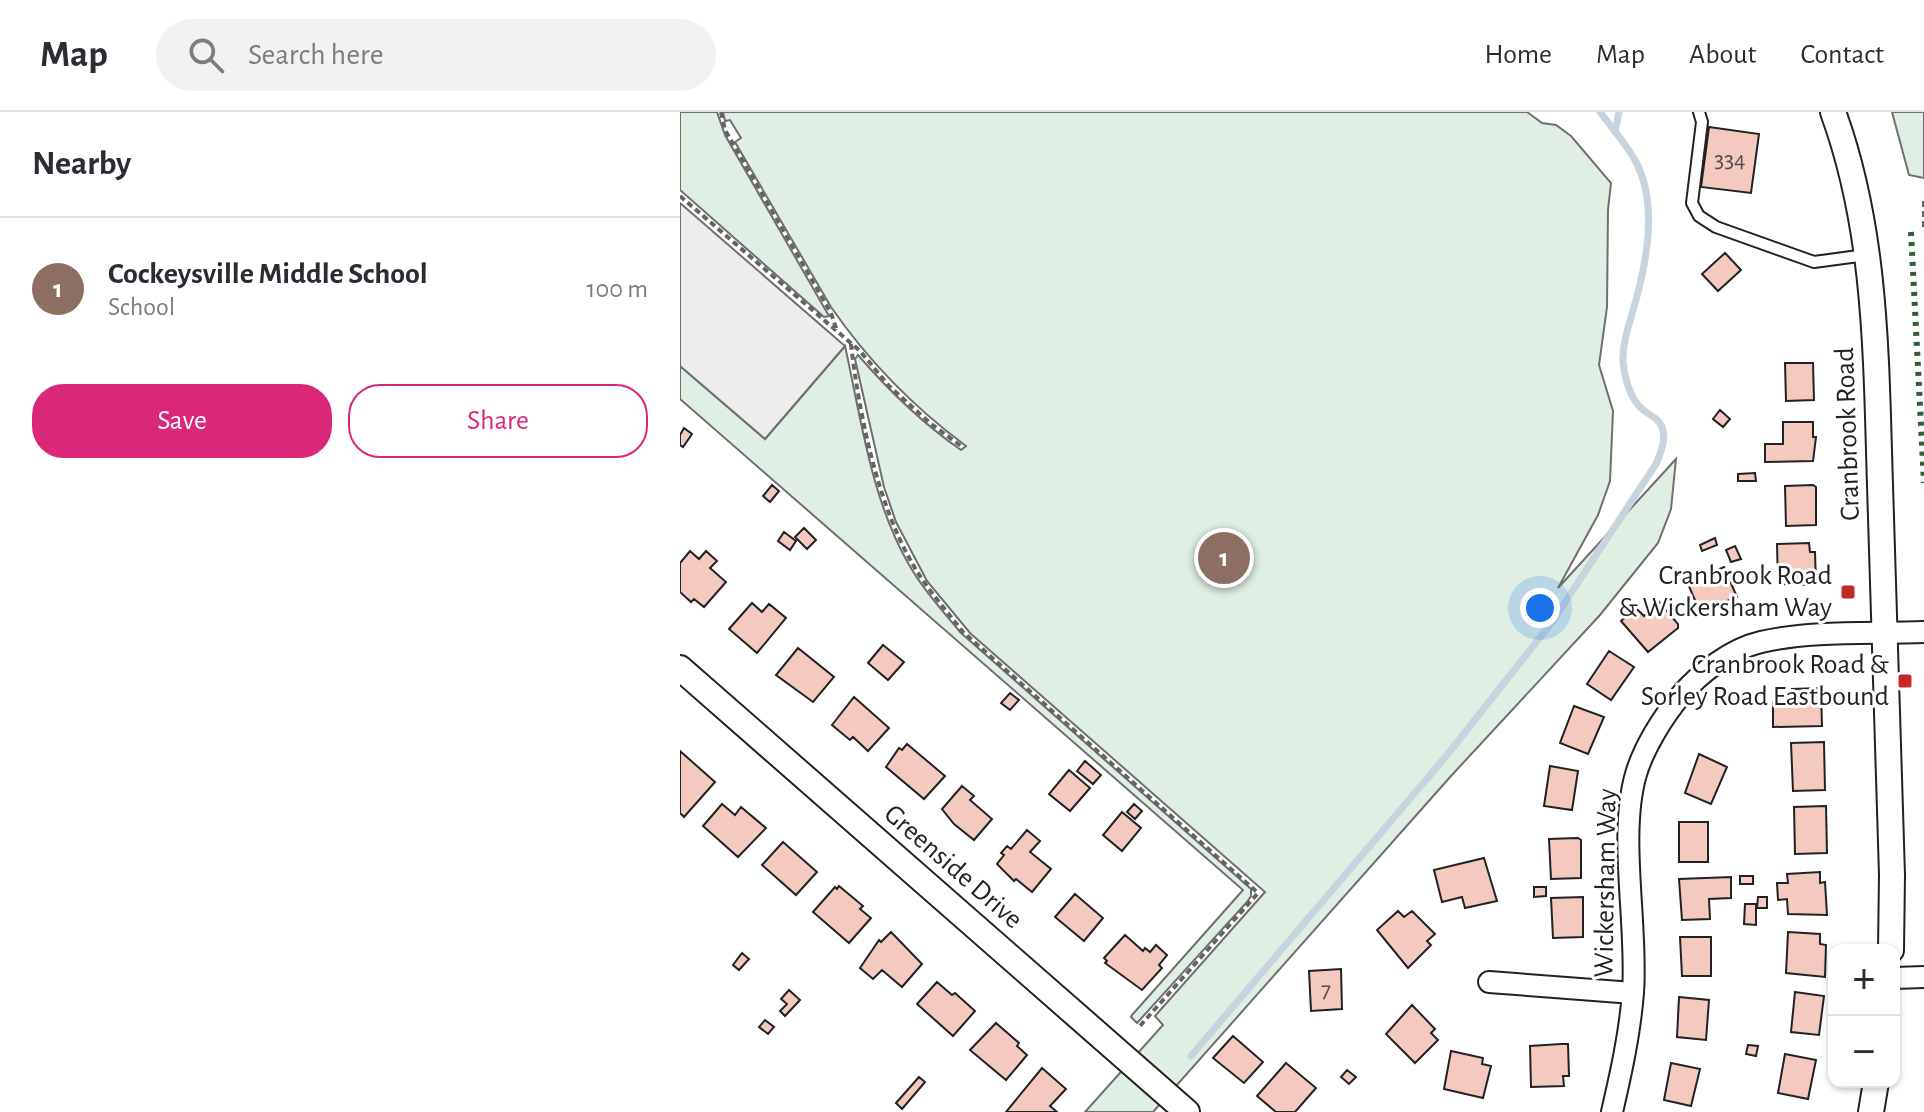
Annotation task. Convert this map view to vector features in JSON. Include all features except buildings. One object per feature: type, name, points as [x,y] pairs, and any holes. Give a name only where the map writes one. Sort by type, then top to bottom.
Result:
[{"type":"street","name":"Cranbrook Road","points":[[1833,112],[1855,184],[1868,254],[1874,317],[1892,875],[1891,944]]},
{"type":"street","name":"Wickersham Way","points":[[1612,1112],[1625,1056],[1633,993],[1629,816],[1636,774],[1653,736],[1672,706],[1692,683],[1723,659],[1757,643],[1797,636],[1924,632]]},
{"type":"street","name":"Greenside Drive","points":[[680,668],[1187,1112]]},
{"type":"street","points":[[1900,978],[1924,977]]},
{"type":"street","points":[[1489,982],[1633,993]]},
{"type":"street","points":[[1871,1112],[1875,1088]]},
{"type":"lane","points":[[1699,112],[1702,122],[1692,203],[1699,216],[1716,227],[1814,262],[1868,254]]},
{"type":"path","points":[[721,112],[725,130],[831,313],[838,334]]},
{"type":"path","points":[[680,196],[851,344],[930,423],[961,446]]},
{"type":"path","points":[[1924,201],[1924,228]]},
{"type":"path","points":[[851,344],[871,454],[892,522],[925,584],[963,632],[1258,893],[1139,1027]]},
{"type":"green space","points":[[680,112],[717,112],[725,135],[829,316],[824,317],[680,190]]},
{"type":"green space","points":[[723,112],[1527,112],[1542,123],[1556,125],[1571,136],[1611,183],[1607,307],[1599,365],[1613,411],[1610,481],[1598,515],[1558,588],[1676,459],[1671,509],[1658,543],[1600,615],[1451,776],[1153,1112],[1085,1112],[1163,1025],[1155,1016],[1265,892],[970,633],[927,581],[896,522],[884,487],[855,359],[858,355],[920,418],[961,450],[966,446],[892,382],[845,327],[735,142],[741,138],[730,120],[725,121]]},
{"type":"green space","points":[[1892,112],[1924,112],[1924,178],[1909,175]]},
{"type":"green space","points":[[845,346],[876,485],[895,538],[926,590],[960,632],[1251,889],[1247,902],[1137,1023],[1132,1015],[1243,890],[680,399],[680,366],[765,439]]},
{"type":"shaded area","points":[[680,203],[845,346],[765,439],[680,366]]},
{"type":"waterway","points":[[1191,1056],[1448,754],[1552,622],[1656,464],[1664,441],[1663,429],[1634,399],[1623,362],[1647,246],[1647,194],[1636,162],[1600,112]]},
{"type":"waterway","points":[[1615,132],[1619,112]]},
{"type":"hedge","points":[[1911,232],[1924,483]]},
{"type":"place","name":"Cockeysville Middle School","points":[[1224,558]]},
{"type":"place","name":"Cranbrook Road & Wickersham Way","points":[[1848,592]]},
{"type":"place","name":"Cranbrook Road & Sorley Road Eastbound","points":[[1905,681]]}]
